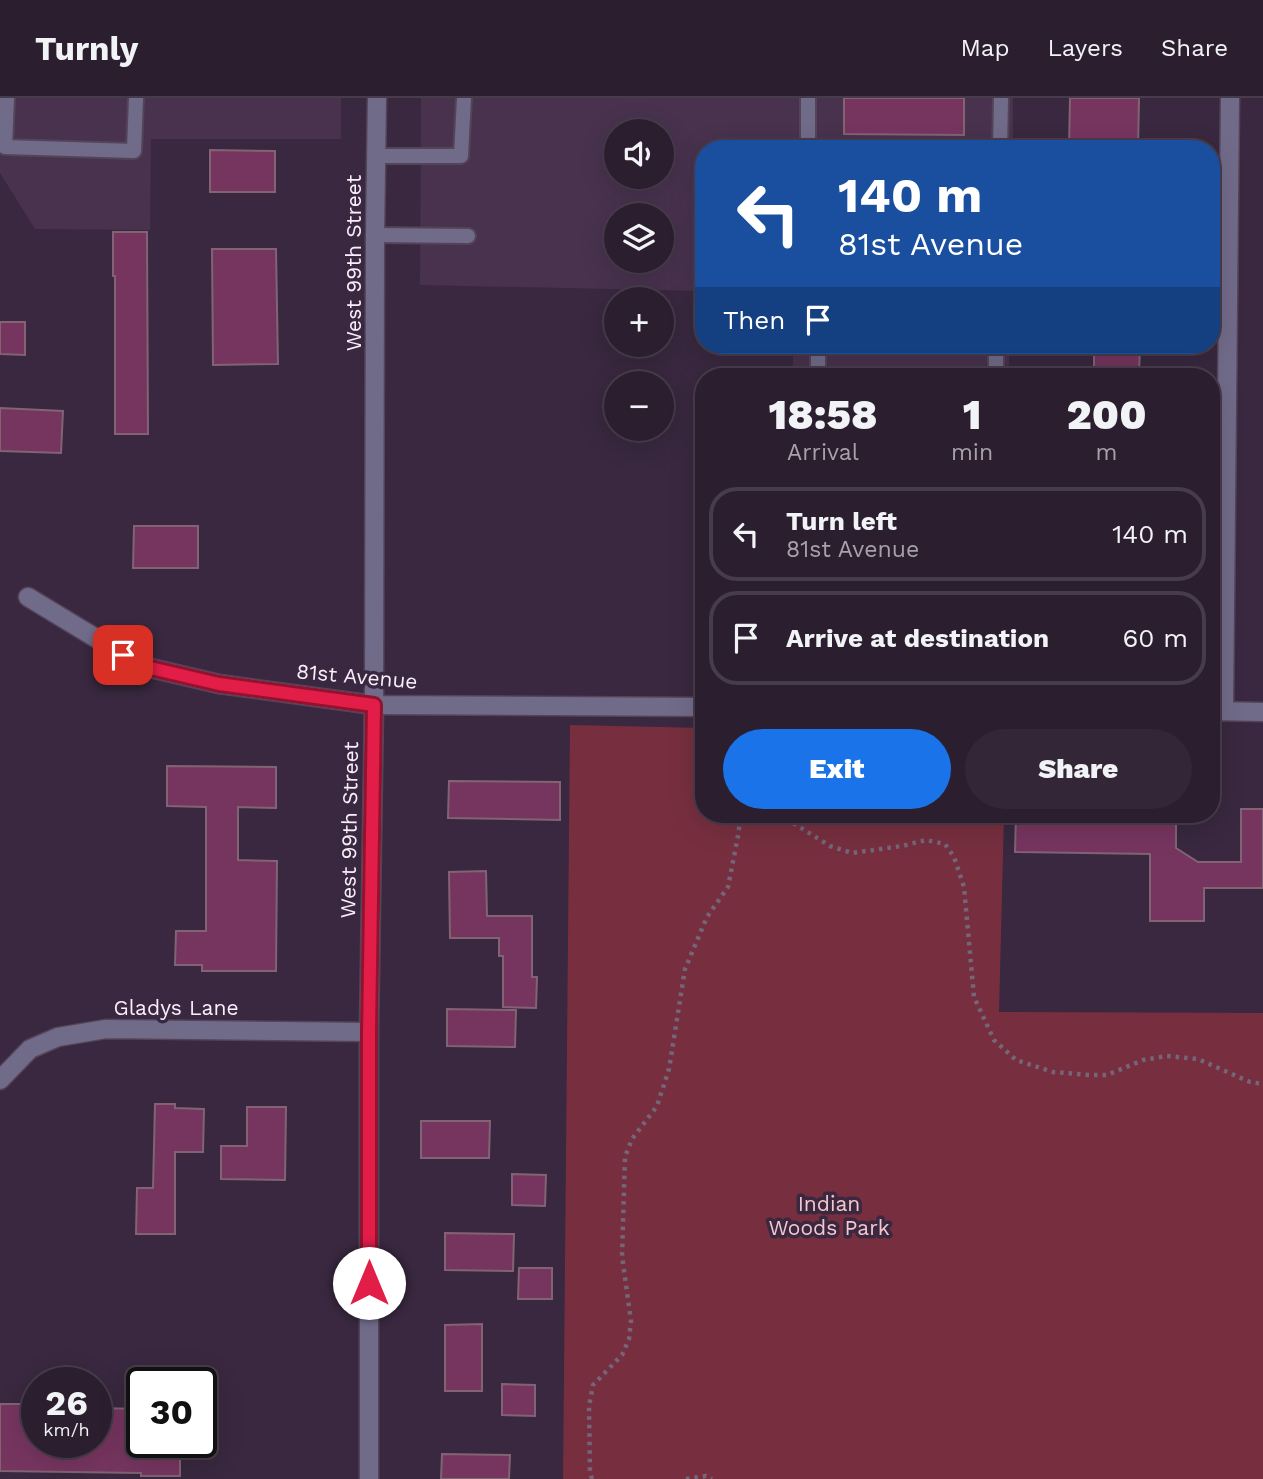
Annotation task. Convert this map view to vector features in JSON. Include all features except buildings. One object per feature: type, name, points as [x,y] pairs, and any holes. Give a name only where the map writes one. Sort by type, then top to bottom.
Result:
[{"type":"street","name":"West 99th Street","points":[[369,1479],[369,1032],[374,705],[377,98]]},
{"type":"street","points":[[1220,609],[1230,98]]},
{"type":"street","name":"81st Avenue","points":[[28,597],[142,666],[219,684],[374,705],[695,707]]},
{"type":"street","points":[[1220,711],[1263,712]]},
{"type":"street","name":"Gladys Lane","points":[[0,1080],[30,1049],[58,1037],[106,1029],[369,1032]]},
{"type":"lane","points":[[7,98],[5,147],[134,151],[136,98]]},
{"type":"lane","points":[[376,156],[461,156],[464,98]]},
{"type":"lane","points":[[808,98],[808,140]]},
{"type":"lane","points":[[1000,140],[1001,98]]},
{"type":"lane","points":[[375,235],[468,236]]},
{"type":"path","points":[[592,1479],[589,1406],[593,1385],[622,1355],[629,1339],[631,1321],[622,1256],[625,1157],[632,1139],[657,1106],[669,1069],[685,969],[708,917],[728,887],[740,823]]},
{"type":"path","points":[[793,823],[830,846],[852,853],[926,840],[945,844],[954,857],[964,887],[974,997],[994,1040],[1016,1060],[1053,1072],[1107,1075],[1143,1060],[1167,1056],[1198,1059],[1250,1083],[1263,1084]]},
{"type":"path","points":[[686,1479],[706,1476],[712,1479]]},
{"type":"shaded area","points":[[0,98],[341,98],[341,139],[151,139],[150,230],[35,229],[0,173]]},
{"type":"shaded area","points":[[421,98],[1013,98],[1013,140],[695,140],[695,291],[674,290],[674,287],[604,289],[420,285]]},
{"type":"shaded area","points":[[793,354],[1009,354],[1009,368],[793,368]]},
{"type":"green space","name":"Indian Woods Park","points":[[570,725],[695,728],[695,823],[1004,823],[999,1012],[1263,1013],[1263,1479],[563,1479]]},
{"type":"route","points":[[123,655],[142,666],[219,684],[374,705],[369,1032],[369,1283]]}]
